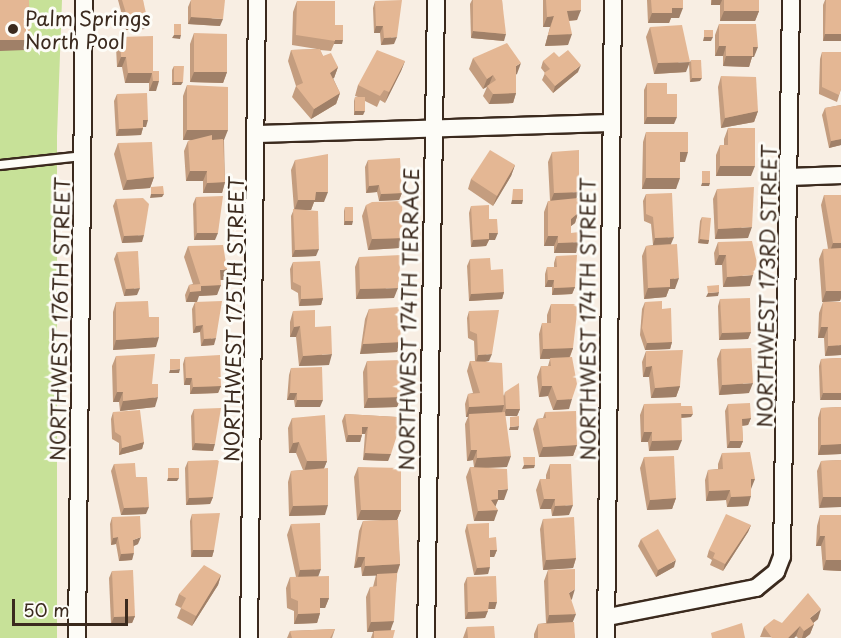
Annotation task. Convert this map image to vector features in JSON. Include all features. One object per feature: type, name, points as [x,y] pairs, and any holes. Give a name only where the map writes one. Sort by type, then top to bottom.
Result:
[{"type":"street","name":"NORTHWEST 176TH STREET","points":[[77,638],[84,0]]},
{"type":"street","name":"NORTHWEST 175TH STREET","points":[[249,638],[258,134],[257,0]]},
{"type":"street","name":"NORTHWEST 174TH TERRACE","points":[[426,638],[436,0]]},
{"type":"street","name":"NORTHWEST 174TH STREET","points":[[606,638],[613,0]]},
{"type":"street","name":"NORTHWEST 173RD STREET","points":[[608,617],[756,588],[776,572],[782,556],[790,177],[791,0]]},
{"type":"street","points":[[258,134],[610,123]]},
{"type":"street","points":[[790,177],[841,175]]},
{"type":"lane","points":[[0,165],[83,156]]},
{"type":"green space","points":[[0,0],[62,0],[57,136],[57,638],[0,638]]},
{"type":"building","name":"Palm Springs North Pool","points":[[0,0],[29,0],[30,40],[0,40]]},
{"type":"building","points":[[122,0],[143,0],[148,22],[129,23]]},
{"type":"building","points":[[191,0],[225,0],[223,19],[191,17]]},
{"type":"building","points":[[402,0],[397,37],[384,38],[383,26],[376,26],[375,1]]},
{"type":"building","points":[[473,0],[502,0],[506,34],[473,31]]},
{"type":"building","points":[[546,0],[581,0],[581,10],[567,11],[572,34],[548,35],[554,16],[547,17]]},
{"type":"building","points":[[651,0],[683,0],[683,8],[672,8],[672,13],[652,13]]},
{"type":"building","points":[[724,0],[759,0],[759,11],[724,11]]},
{"type":"building","points":[[826,0],[841,0],[841,34],[825,34]]},
{"type":"building","points":[[297,1],[335,1],[335,41],[296,35]]},
{"type":"building","points":[[174,24],[181,24],[181,35],[174,35]]},
{"type":"building","points":[[719,24],[756,24],[758,47],[753,47],[753,56],[726,56],[726,46],[719,46]]},
{"type":"building","points":[[335,25],[343,25],[343,40],[335,40]]},
{"type":"building","points":[[682,25],[690,62],[658,63],[650,27]]},
{"type":"building","points":[[704,30],[713,30],[713,37],[704,37]]},
{"type":"building","points":[[194,33],[227,34],[227,72],[194,72]]},
{"type":"building","points":[[153,36],[153,71],[159,71],[159,81],[153,81],[152,73],[128,73],[126,57],[121,57],[120,37]]},
{"type":"building","points":[[507,43],[521,63],[516,66],[516,93],[493,94],[487,86],[496,80],[493,75],[487,79],[473,58]]},
{"type":"building","points":[[320,49],[323,56],[331,53],[338,67],[330,73],[340,93],[314,109],[296,86],[303,83],[291,50]]},
{"type":"building","points":[[377,50],[405,61],[389,92],[384,90],[380,96],[358,85]]},
{"type":"building","points":[[568,50],[581,65],[555,86],[544,73],[550,69],[543,61],[554,52],[559,57]]},
{"type":"building","points":[[822,52],[841,52],[839,95],[822,87]]},
{"type":"building","points":[[691,60],[701,60],[702,78],[692,78]]},
{"type":"building","points":[[174,66],[184,66],[183,82],[174,82]]},
{"type":"building","points":[[721,76],[756,77],[758,111],[725,118]]},
{"type":"building","points":[[647,83],[667,83],[667,94],[677,94],[677,117],[647,117]]},
{"type":"building","points":[[187,85],[228,87],[228,130],[187,130]]},
{"type":"building","points":[[147,93],[148,120],[143,120],[143,128],[119,129],[117,94]]},
{"type":"building","points":[[355,97],[365,97],[365,111],[355,111]]},
{"type":"building","points":[[841,105],[841,139],[831,141],[825,108]]},
{"type":"building","points":[[728,128],[755,128],[755,166],[720,166],[720,145],[728,145]]},
{"type":"building","points":[[646,132],[688,132],[688,152],[680,152],[680,178],[646,178]]},
{"type":"building","points":[[212,135],[212,140],[223,139],[225,182],[207,183],[207,171],[190,171],[188,141]]},
{"type":"building","points":[[152,142],[154,177],[127,180],[118,143]]},
{"type":"building","points":[[490,150],[515,165],[497,196],[471,179]]},
{"type":"building","points":[[579,150],[579,192],[554,193],[552,152]]},
{"type":"building","points":[[328,154],[328,192],[316,192],[315,200],[298,200],[295,160]]},
{"type":"building","points":[[400,158],[402,193],[381,194],[379,185],[369,186],[368,160]]},
{"type":"building","points":[[702,171],[710,171],[710,183],[702,183]]},
{"type":"building","points":[[163,186],[164,194],[151,194],[151,187]]},
{"type":"building","points":[[754,187],[752,227],[718,229],[717,189]]},
{"type":"building","points":[[513,189],[523,189],[523,200],[512,200]]},
{"type":"building","points":[[672,193],[674,237],[655,238],[653,217],[646,214],[646,194]]},
{"type":"building","points":[[824,195],[841,195],[841,243],[833,243]]},
{"type":"building","points":[[223,196],[218,233],[197,233],[196,197]]},
{"type":"building","points":[[143,198],[149,204],[144,235],[124,236],[116,199]]},
{"type":"building","points":[[578,198],[578,213],[571,219],[571,233],[579,232],[580,242],[558,243],[558,236],[548,236],[548,201]]},
{"type":"building","points":[[402,201],[403,238],[372,239],[366,205],[372,202]]},
{"type":"building","points":[[489,205],[489,219],[497,219],[498,233],[489,233],[489,239],[473,240],[471,206]]},
{"type":"building","points":[[345,207],[353,207],[353,221],[345,221]]},
{"type":"building","points":[[293,209],[318,211],[319,249],[295,250]]},
{"type":"building","points":[[702,217],[711,218],[709,240],[700,239]]},
{"type":"building","points":[[752,241],[757,263],[753,275],[727,277],[726,255],[719,255],[718,242]]},
{"type":"building","points":[[677,244],[679,278],[670,279],[670,287],[648,288],[646,246]]},
{"type":"building","points":[[223,245],[227,269],[220,270],[221,285],[201,286],[188,246]]},
{"type":"building","points":[[841,248],[841,291],[826,291],[823,249]]},
{"type":"building","points":[[138,251],[140,288],[126,289],[117,252]]},
{"type":"building","points":[[401,255],[398,288],[360,289],[359,257]]},
{"type":"building","points":[[577,255],[575,287],[554,288],[554,280],[548,280],[547,267],[557,267],[556,256]]},
{"type":"building","points":[[490,258],[491,270],[503,269],[504,292],[471,294],[470,259]]},
{"type":"building","points":[[320,261],[323,298],[301,299],[301,286],[293,282],[293,262]]},
{"type":"building","points":[[201,284],[201,291],[190,292],[189,285]]},
{"type":"building","points":[[719,285],[719,292],[708,293],[707,286]]},
{"type":"building","points":[[750,298],[751,332],[722,333],[720,299]]},
{"type":"building","points":[[148,301],[149,317],[159,317],[159,337],[116,340],[116,302]]},
{"type":"building","points":[[222,301],[216,338],[204,339],[203,325],[196,326],[195,302]]},
{"type":"building","points":[[662,301],[662,309],[671,308],[672,342],[647,343],[642,328],[645,302]]},
{"type":"building","points":[[823,302],[841,302],[841,345],[828,346],[828,327],[821,327]]},
{"type":"building","points":[[551,304],[578,304],[573,348],[543,349],[542,323],[551,323]]},
{"type":"building","points":[[399,307],[401,342],[363,344],[369,309]]},
{"type":"building","points":[[315,310],[315,327],[331,326],[332,354],[303,356],[300,326],[294,327],[293,311]]},
{"type":"building","points":[[499,310],[492,354],[478,355],[477,334],[470,331],[469,311]]},
{"type":"building","points":[[751,348],[753,383],[722,385],[721,349]]},
{"type":"building","points":[[683,350],[680,386],[655,388],[652,366],[646,367],[646,351]]},
{"type":"building","points":[[155,354],[152,384],[158,384],[158,397],[123,401],[123,392],[117,392],[116,356]]},
{"type":"building","points":[[220,355],[221,386],[193,387],[192,378],[186,378],[185,357]]},
{"type":"building","points":[[572,357],[577,384],[572,399],[557,400],[552,386],[542,386],[541,366],[551,366],[550,358]]},
{"type":"building","points":[[841,358],[841,393],[823,393],[821,359]]},
{"type":"building","points":[[170,359],[180,359],[180,369],[170,370]]},
{"type":"building","points":[[400,360],[401,397],[368,398],[367,361]]},
{"type":"building","points":[[470,361],[502,363],[504,405],[469,407],[468,394],[480,393]]},
{"type":"building","points":[[322,367],[323,400],[297,400],[297,393],[290,393],[291,368]]},
{"type":"building","points":[[519,383],[520,409],[506,409],[505,392]]},
{"type":"building","points":[[681,403],[682,440],[652,441],[652,432],[644,432],[644,404]]},
{"type":"building","points":[[750,403],[751,418],[742,419],[743,441],[730,441],[728,404]]},
{"type":"building","points":[[681,406],[692,406],[693,414],[681,414]]},
{"type":"building","points":[[841,407],[841,444],[821,445],[821,408]]},
{"type":"building","points":[[221,408],[215,444],[195,443],[194,409]]},
{"type":"building","points":[[140,410],[144,442],[122,448],[121,436],[115,432],[113,412]]},
{"type":"building","points":[[576,411],[577,445],[543,447],[537,419],[546,418],[545,412]]},
{"type":"building","points":[[505,412],[511,456],[477,458],[477,450],[471,450],[469,414]]},
{"type":"building","points":[[345,414],[397,417],[398,432],[391,454],[365,453],[368,427],[362,427],[362,435],[348,435]]},
{"type":"building","points":[[325,415],[327,461],[307,461],[299,442],[293,443],[292,418]]},
{"type":"building","points":[[519,416],[519,426],[510,427],[510,417]]},
{"type":"building","points":[[750,452],[755,479],[751,479],[751,496],[731,497],[730,490],[709,491],[708,470],[723,469],[722,453]]},
{"type":"building","points":[[674,456],[676,498],[650,500],[644,457]]},
{"type":"building","points":[[523,457],[535,457],[535,465],[524,465]]},
{"type":"building","points":[[219,460],[213,497],[189,498],[188,461]]},
{"type":"building","points":[[841,460],[841,497],[823,497],[821,461]]},
{"type":"building","points":[[135,463],[136,477],[147,477],[149,507],[124,508],[114,464]]},
{"type":"building","points":[[550,464],[571,464],[573,505],[555,506],[555,499],[544,499],[540,479],[550,479]]},
{"type":"building","points":[[358,467],[401,468],[401,510],[361,510]]},
{"type":"building","points":[[470,467],[507,469],[508,489],[498,490],[498,499],[491,500],[498,510],[478,511]]},
{"type":"building","points":[[168,468],[179,468],[179,478],[168,478]]},
{"type":"building","points":[[328,468],[328,505],[293,506],[291,471]]},
{"type":"building","points":[[220,513],[214,550],[193,550],[192,514]]},
{"type":"building","points":[[726,514],[751,525],[725,564],[713,558],[715,553],[709,550]]},
{"type":"building","points":[[820,515],[841,515],[841,560],[826,560],[825,536],[820,536]]},
{"type":"building","points":[[140,516],[141,537],[133,540],[134,553],[121,554],[118,537],[113,538],[112,517]]},
{"type":"building","points":[[574,517],[576,558],[546,560],[543,519]]},
{"type":"building","points":[[398,520],[400,564],[365,566],[365,557],[358,557],[363,521]]},
{"type":"building","points":[[320,523],[321,569],[300,570],[291,524]]},
{"type":"building","points":[[489,523],[489,538],[496,537],[497,550],[490,550],[490,567],[477,568],[467,524]]},
{"type":"building","points":[[658,529],[676,560],[658,570],[641,539]]},
{"type":"building","points":[[204,565],[221,575],[196,616],[181,608],[186,598],[179,594]]},
{"type":"building","points":[[575,569],[575,589],[569,593],[576,614],[549,615],[548,570]]},
{"type":"building","points":[[133,570],[135,616],[114,617],[112,571]]},
{"type":"building","points":[[397,573],[394,621],[371,622],[370,587],[377,586],[377,574]]},
{"type":"building","points":[[329,576],[329,598],[320,598],[320,613],[298,614],[298,601],[291,598],[290,577]]},
{"type":"building","points":[[496,576],[497,602],[489,602],[488,611],[468,612],[467,577]]},
{"type":"building","points":[[808,593],[821,609],[810,618],[814,624],[804,631],[800,626],[788,638],[772,638],[764,627],[774,619],[782,623]]},
{"type":"building","points":[[574,622],[575,638],[538,638],[538,624]]},
{"type":"building","points":[[742,623],[745,638],[712,638],[711,633]]},
{"type":"building","points":[[494,626],[495,638],[468,638],[467,627]]},
{"type":"building","points":[[335,629],[330,638],[292,638],[290,631]]},
{"type":"building","points":[[395,630],[393,638],[374,638],[374,631]]},
{"type":"place","name":"Palm Springs North Pool","points":[[13,29]]}]
